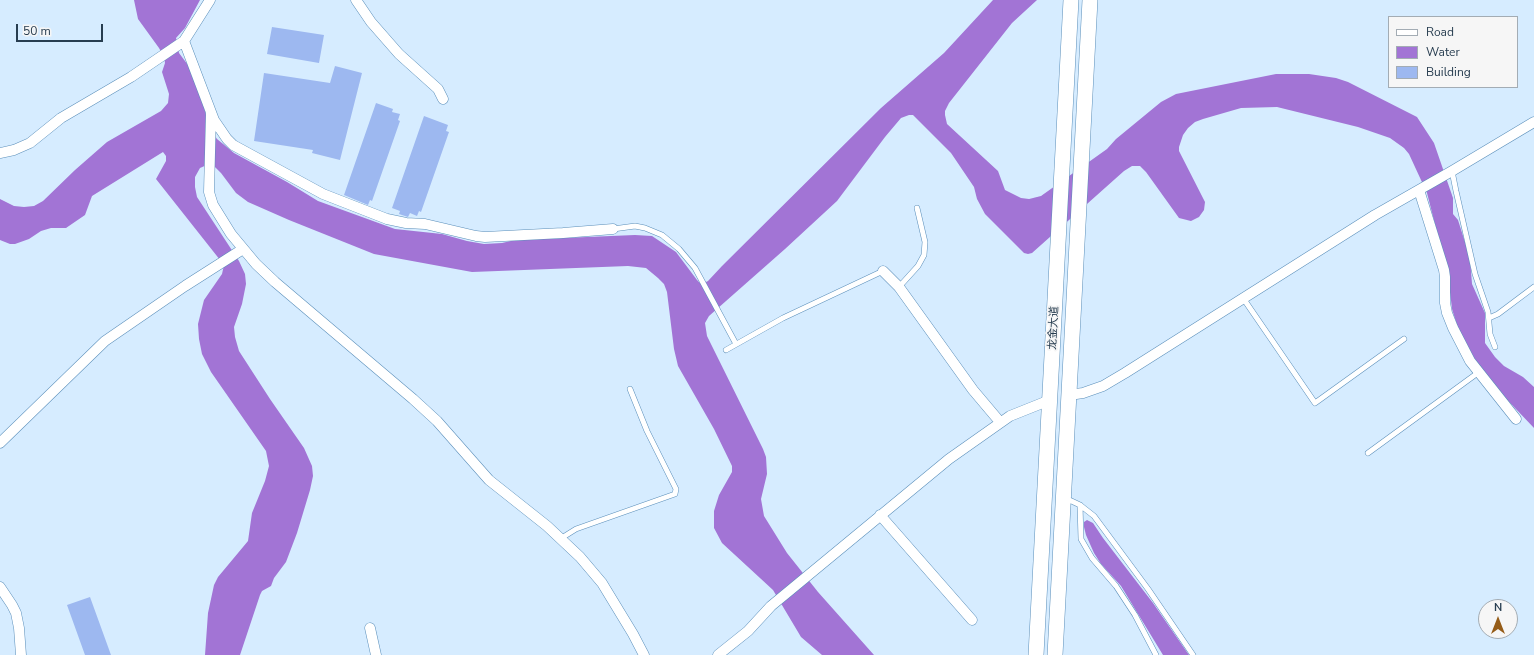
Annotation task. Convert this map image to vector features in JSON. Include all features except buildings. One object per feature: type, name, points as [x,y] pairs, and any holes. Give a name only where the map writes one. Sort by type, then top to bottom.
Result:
[{"type":"main road","name":"龙金大道","points":[[1036,655],[1071,0]]},
{"type":"main road","name":"龙金大道","points":[[1055,655],[1090,0]]},
{"type":"street","points":[[0,153],[14,150],[30,143],[61,118],[131,77],[184,41],[210,0]]},
{"type":"street","points":[[356,0],[371,22],[394,48],[438,90],[443,99]]},
{"type":"street","points":[[184,41],[211,113],[221,133],[233,145],[323,194],[387,219],[406,223],[425,224],[466,235],[485,237],[613,229]]},
{"type":"street","points":[[211,113],[209,192],[213,205],[240,251],[293,299],[423,408],[437,421],[489,480],[580,557],[602,583],[644,655]]},
{"type":"street","points":[[1069,395],[1083,393],[1103,386],[1375,215],[1422,189],[1534,122]]},
{"type":"street","points":[[1422,189],[1444,270],[1445,303],[1447,313],[1470,361],[1516,419]]},
{"type":"street","points":[[0,443],[105,341],[185,286],[240,251]]},
{"type":"street","points":[[883,271],[899,287],[973,390],[1000,422]]},
{"type":"street","points":[[718,655],[748,631],[770,606],[949,459],[1010,416],[1050,400]]},
{"type":"street","points":[[880,516],[972,620]]},
{"type":"street","points":[[0,587],[4,600],[12,605],[18,620],[21,655]]},
{"type":"street","points":[[370,628],[376,655]]},
{"type":"lane","points":[[1452,171],[1475,274],[1489,318],[1490,334],[1495,347]]},
{"type":"lane","points":[[899,287],[918,266],[924,255],[926,242],[917,208]]},
{"type":"lane","points":[[613,229],[636,226],[649,229],[662,235],[688,258],[703,280],[736,344]]},
{"type":"lane","points":[[726,350],[783,318],[883,271]]},
{"type":"lane","points":[[1489,318],[1498,314],[1534,287]]},
{"type":"lane","points":[[1243,298],[1315,403],[1404,339]]},
{"type":"lane","points":[[1368,453],[1479,372]]},
{"type":"lane","points":[[560,539],[576,529],[675,494],[676,489],[647,432],[630,389]]},
{"type":"lane","points":[[1064,498],[1080,504],[1094,516],[1148,589],[1193,655]]},
{"type":"lane","points":[[1080,504],[1081,539],[1092,558],[1116,586],[1135,616],[1156,655]]},
{"type":"water","points":[[134,0],[200,0],[185,28],[176,38],[179,53],[188,65],[203,103],[209,127],[217,139],[234,153],[318,201],[395,229],[442,234],[484,244],[502,243],[515,240],[635,235],[652,236],[676,252],[700,283],[708,281],[881,108],[944,53],[993,0],[1037,0],[1012,23],[949,103],[945,111],[945,115],[947,124],[998,171],[1005,190],[1021,198],[1029,199],[1041,196],[1107,149],[1116,139],[1161,102],[1176,94],[1276,74],[1309,74],[1336,78],[1348,82],[1417,117],[1434,143],[1453,198],[1453,214],[1458,220],[1470,258],[1472,284],[1485,313],[1485,343],[1495,357],[1504,366],[1523,377],[1534,387],[1534,428],[1494,386],[1462,341],[1452,309],[1448,275],[1427,193],[1409,154],[1404,148],[1390,138],[1358,127],[1277,107],[1241,108],[1203,119],[1195,122],[1188,128],[1183,135],[1179,147],[1179,151],[1205,202],[1204,210],[1199,217],[1191,221],[1179,218],[1146,172],[1140,166],[1132,166],[1124,171],[1032,253],[1028,254],[1024,253],[985,214],[977,199],[974,187],[951,153],[913,115],[909,115],[901,118],[885,137],[837,201],[709,316],[705,323],[707,336],[766,457],[767,474],[761,499],[764,516],[787,553],[818,592],[874,655],[822,655],[801,637],[773,590],[722,543],[714,528],[714,511],[719,495],[732,472],[732,466],[714,429],[678,366],[674,349],[667,292],[664,284],[646,268],[628,266],[472,272],[374,254],[248,202],[236,193],[214,166],[209,164],[200,168],[195,177],[197,197],[239,261],[245,274],[246,284],[242,304],[234,327],[239,351],[304,448],[312,466],[313,476],[297,533],[286,562],[274,578],[271,586],[262,591],[260,595],[240,655],[205,655],[208,613],[214,585],[218,577],[248,541],[252,513],[265,481],[269,466],[266,451],[211,372],[202,354],[198,324],[204,300],[222,274],[224,265],[156,179],[166,161],[166,156],[163,152],[92,196],[85,215],[66,228],[51,228],[41,231],[29,239],[15,244],[10,244],[0,240],[0,199],[14,206],[24,207],[34,206],[43,201],[107,142],[161,111],[168,103],[169,94],[162,72],[165,63],[164,57],[138,19]]},
{"type":"water","points":[[1087,520],[1093,523],[1153,603],[1189,655],[1163,655],[1121,586],[1101,564],[1094,553],[1084,527],[1084,522]]}]
